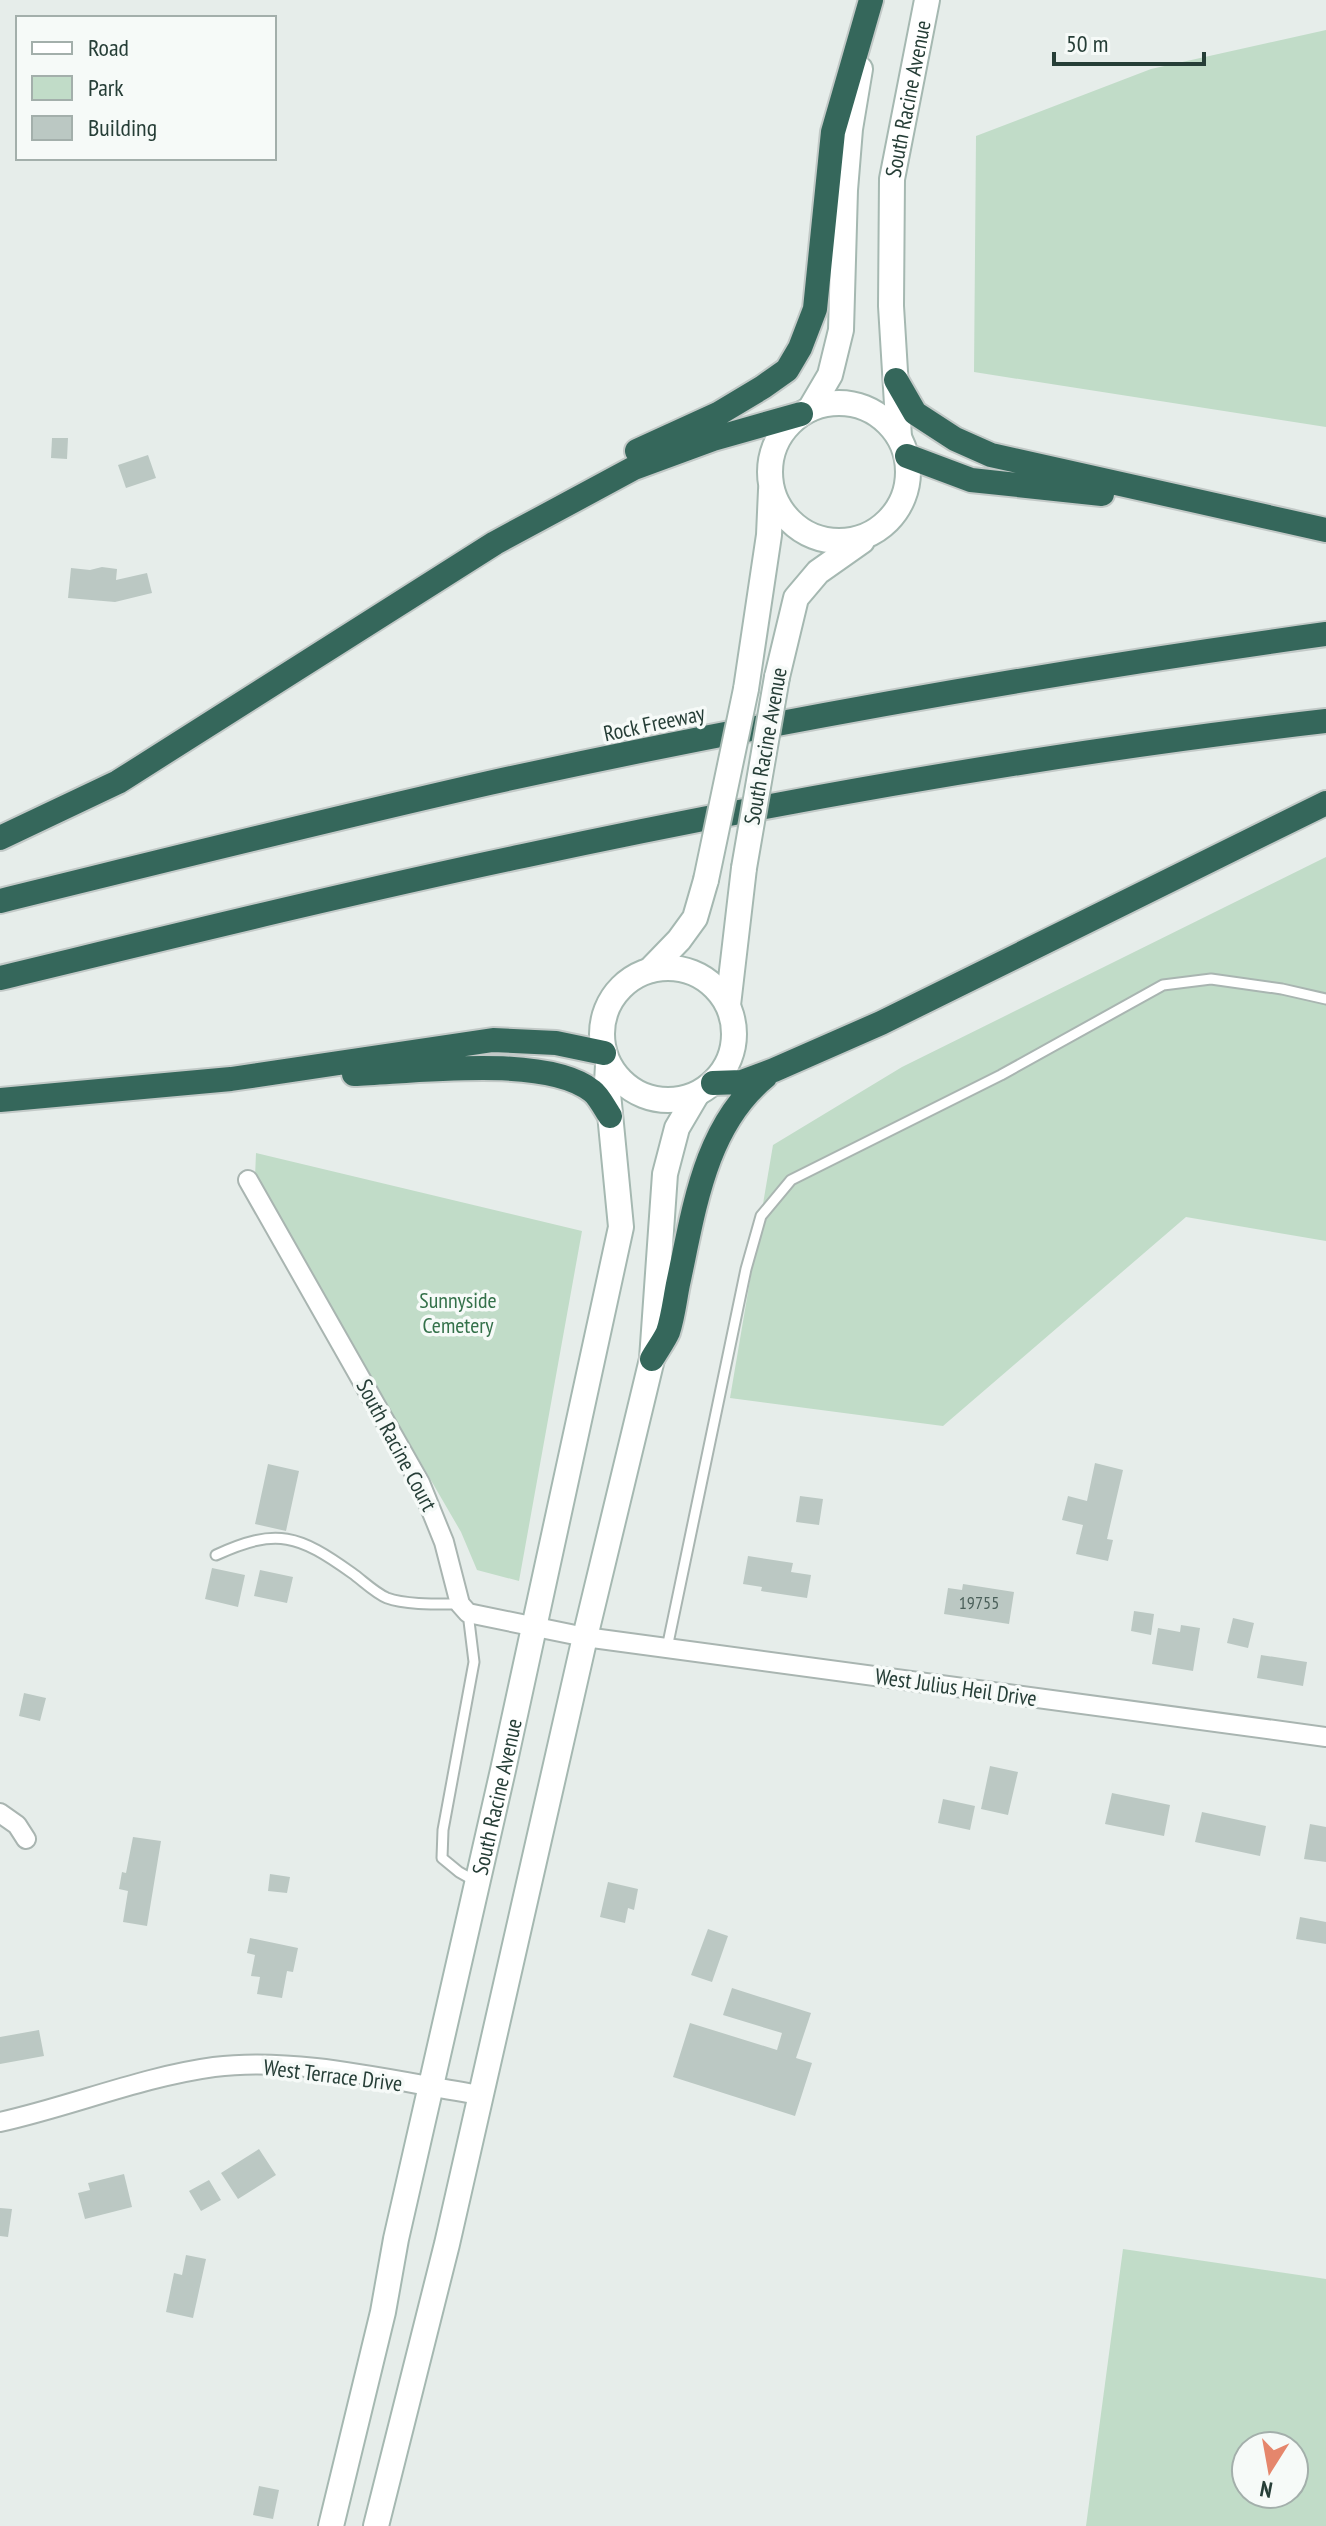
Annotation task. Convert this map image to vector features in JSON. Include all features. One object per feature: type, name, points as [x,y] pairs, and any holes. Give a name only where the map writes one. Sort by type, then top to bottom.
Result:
[{"type":"highway","points":[[495,543],[552,499],[618,460],[718,414],[787,370],[800,348],[815,309],[833,132],[872,0]]},
{"type":"highway","points":[[896,380],[915,413],[955,439],[991,455],[1326,530]]},
{"type":"highway","points":[[0,838],[118,782],[495,543],[634,468],[713,439],[805,412]]},
{"type":"highway","points":[[903,446],[971,480],[1096,493],[1259,516]]},
{"type":"highway","name":"Rock Freeway","points":[[0,901],[492,783],[741,732],[1011,682],[1326,634]]},
{"type":"highway","points":[[0,978],[521,856],[693,821],[1100,749],[1326,721]]},
{"type":"highway","points":[[705,1089],[742,1082],[774,1070],[881,1023],[1326,803]]},
{"type":"highway","points":[[231,1079],[493,1040],[556,1043],[606,1059]]},
{"type":"highway","points":[[0,1100],[231,1079],[489,1067],[557,1074],[593,1091],[610,1116]]},
{"type":"highway","points":[[652,1359],[668,1332],[697,1198],[712,1152],[732,1112],[751,1089],[774,1070]]},
{"type":"main road","points":[[805,412],[837,404],[865,408],[882,418],[903,446],[909,476],[904,496],[895,514],[880,528],[859,538],[836,541],[813,536],[794,524],[779,506],[771,484],[771,463],[777,442],[789,425],[805,412],[830,375],[841,330],[850,129],[872,0]]},
{"type":"main road","name":"South Racine Avenue","points":[[903,446],[891,306],[892,179],[927,0]]},
{"type":"main road","name":"South Racine Avenue","points":[[650,970],[695,918],[706,880],[746,689],[769,535],[771,484]]},
{"type":"main road","name":"South Racine Avenue","points":[[728,1005],[744,868],[777,677],[796,598],[818,572],[880,528]]},
{"type":"main road","points":[[376,2526],[447,2244],[585,1637],[652,1359],[665,1174],[677,1128],[705,1089],[726,1067],[734,1046],[734,1025],[728,1005],[714,986],[695,973],[673,967],[650,970],[630,979],[615,993],[605,1011],[601,1032],[606,1059],[618,1079],[631,1090],[647,1097],[672,1100],[705,1089]]},
{"type":"main road","name":"South Racine Avenue","points":[[331,2526],[383,2312],[396,2239],[621,1227],[606,1059]]},
{"type":"street","name":"South Racine Court","points":[[248,1180],[420,1483],[444,1542],[464,1609]]},
{"type":"street","points":[[464,1609],[585,1637]]},
{"type":"street","name":"West Julius Heil Drive","points":[[585,1637],[1326,1737]]},
{"type":"street","points":[[0,1813],[17,1825],[26,1839]]},
{"type":"street","name":"West Terrace Drive","points":[[0,2122],[171,2075],[216,2067],[290,2066],[481,2095]]},
{"type":"lane","points":[[667,1648],[746,1269],[761,1216],[791,1180],[1001,1075],[1163,985],[1211,979],[1326,999]]},
{"type":"lane","points":[[216,1555],[262,1538],[285,1537],[328,1556],[386,1598],[464,1609],[474,1662],[443,1830],[442,1858],[477,1883]]},
{"type":"green space","points":[[1326,30],[1326,427],[974,372],[976,136],[1151,69]]},
{"type":"green space","points":[[1326,857],[1326,1241],[1186,1217],[943,1426],[730,1398],[773,1145],[902,1067]]},
{"type":"green space","name":"Sunnyside Cemetery","points":[[256,1153],[582,1231],[519,1581],[477,1570],[461,1532],[255,1177]]},
{"type":"green space","points":[[1123,2249],[1326,2279],[1326,2526],[1086,2526]]},
{"type":"building","points":[[52,438],[68,438],[67,459],[51,458]]},
{"type":"building","points":[[148,455],[156,478],[126,488],[118,465]]},
{"type":"building","points":[[102,567],[117,569],[116,580],[147,573],[152,593],[115,602],[68,598],[71,568],[90,570]]},
{"type":"building","points":[[1095,1463],[1123,1470],[1107,1539],[1113,1540],[1108,1561],[1076,1554],[1083,1525],[1062,1520],[1068,1496],[1087,1501]]},
{"type":"building","points":[[268,1464],[299,1471],[286,1531],[255,1524]]},
{"type":"building","points":[[800,1496],[823,1499],[819,1525],[796,1522]]},
{"type":"building","points":[[748,1556],[793,1563],[791,1572],[811,1575],[807,1598],[761,1591],[762,1587],[743,1584]]},
{"type":"building","points":[[212,1568],[245,1575],[238,1607],[205,1599]]},
{"type":"building","points":[[260,1570],[293,1577],[287,1603],[254,1596]]},
{"type":"building","points":[[963,1584],[1014,1592],[1009,1624],[944,1614],[948,1588],[962,1590]]},
{"type":"building","points":[[1134,1611],[1154,1614],[1151,1635],[1131,1631]]},
{"type":"building","points":[[1233,1618],[1254,1623],[1248,1648],[1227,1643]]},
{"type":"building","points":[[1181,1625],[1200,1628],[1193,1671],[1152,1664],[1158,1628],[1180,1632]]},
{"type":"building","points":[[1261,1655],[1307,1662],[1303,1686],[1257,1678]]},
{"type":"building","points":[[24,1693],[46,1698],[40,1721],[19,1716]]},
{"type":"building","points":[[990,1766],[1018,1772],[1008,1815],[981,1809]]},
{"type":"building","points":[[1112,1793],[1170,1805],[1164,1836],[1105,1824]]},
{"type":"building","points":[[943,1799],[975,1806],[970,1830],[938,1823]]},
{"type":"building","points":[[1202,1812],[1266,1826],[1260,1856],[1195,1842]]},
{"type":"building","points":[[1310,1824],[1326,1827],[1326,1862],[1304,1859]]},
{"type":"building","points":[[133,1837],[161,1841],[147,1926],[123,1922],[128,1891],[119,1889],[122,1872],[126,1873]]},
{"type":"building","points":[[270,1874],[290,1877],[287,1893],[268,1891]]},
{"type":"building","points":[[608,1882],[638,1889],[634,1910],[628,1908],[625,1923],[600,1917]]},
{"type":"building","points":[[1300,1917],[1326,1922],[1326,1944],[1296,1939]]},
{"type":"building","points":[[708,1929],[728,1936],[712,1982],[691,1975]]},
{"type":"building","points":[[250,1938],[298,1948],[293,1972],[287,1971],[282,1998],[257,1994],[260,1977],[251,1976],[255,1955],[247,1953]]},
{"type":"building","points":[[732,1988],[811,2013],[796,2058],[812,2063],[795,2116],[673,2077],[690,2023],[777,2050],[782,2033],[723,2015]]},
{"type":"building","points":[[39,2030],[44,2056],[0,2064],[0,2037]]},
{"type":"building","points":[[259,2149],[276,2175],[238,2199],[221,2173]]},
{"type":"building","points":[[124,2174],[132,2207],[85,2219],[78,2193],[90,2190],[88,2183]]},
{"type":"building","points":[[209,2180],[221,2200],[201,2211],[189,2191]]},
{"type":"building","points":[[0,2208],[12,2209],[8,2237],[0,2236]]},
{"type":"building","points":[[186,2255],[206,2259],[193,2318],[166,2312],[174,2273],[182,2275]]},
{"type":"building","points":[[259,2486],[279,2490],[273,2519],[253,2515]]}]
